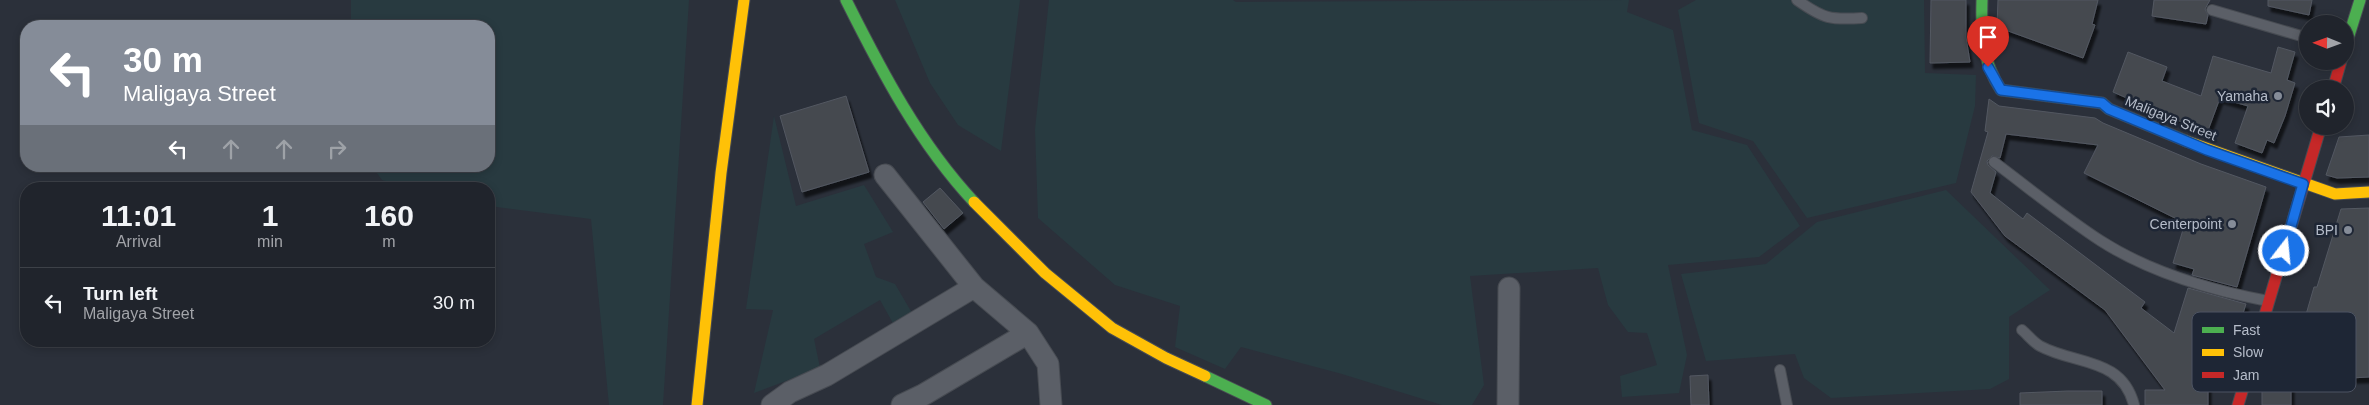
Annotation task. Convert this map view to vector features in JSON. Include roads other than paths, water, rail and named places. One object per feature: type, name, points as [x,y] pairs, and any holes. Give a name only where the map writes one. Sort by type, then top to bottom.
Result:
[{"type":"street","points":[[697,405],[721,173],[744,0]]},
{"type":"street","points":[[846,0],[880,68],[933,153],[950,176],[1038,267],[1112,328],[1166,358],[1266,405]]},
{"type":"street","name":"Maligaya Street","points":[[1982,0],[1982,55],[1993,80],[2001,90],[2102,103],[2109,109],[2198,146],[2303,184]]},
{"type":"street","points":[[2354,19],[2360,0]]},
{"type":"street","points":[[2266,312],[2318,135]]},
{"type":"street","points":[[885,175],[974,287],[1028,333],[1048,364],[1051,405]]},
{"type":"street","points":[[2303,184],[2335,194],[2369,192]]},
{"type":"street","points":[[772,405],[790,392],[827,375],[974,287]]},
{"type":"street","points":[[1508,405],[1509,288]]},
{"type":"street","points":[[902,405],[924,395],[1028,333]]},
{"type":"street","points":[[2238,405],[2242,392]]},
{"type":"lane","points":[[1797,0],[1816,13],[1832,20],[1862,18]]},
{"type":"lane","points":[[2212,10],[2299,35]]},
{"type":"lane","points":[[1994,162],[2102,241],[2157,270],[2225,293],[2269,301]]},
{"type":"lane","points":[[2022,330],[2039,345],[2104,368],[2116,375],[2127,386],[2134,405]]},
{"type":"lane","points":[[1780,370],[1787,405]]},
{"type":"place","name":"Yamaha","points":[[2278,96]]},
{"type":"place","name":"Centerpoint","points":[[2232,224]]},
{"type":"place","name":"BPI","points":[[2348,230]]}]
